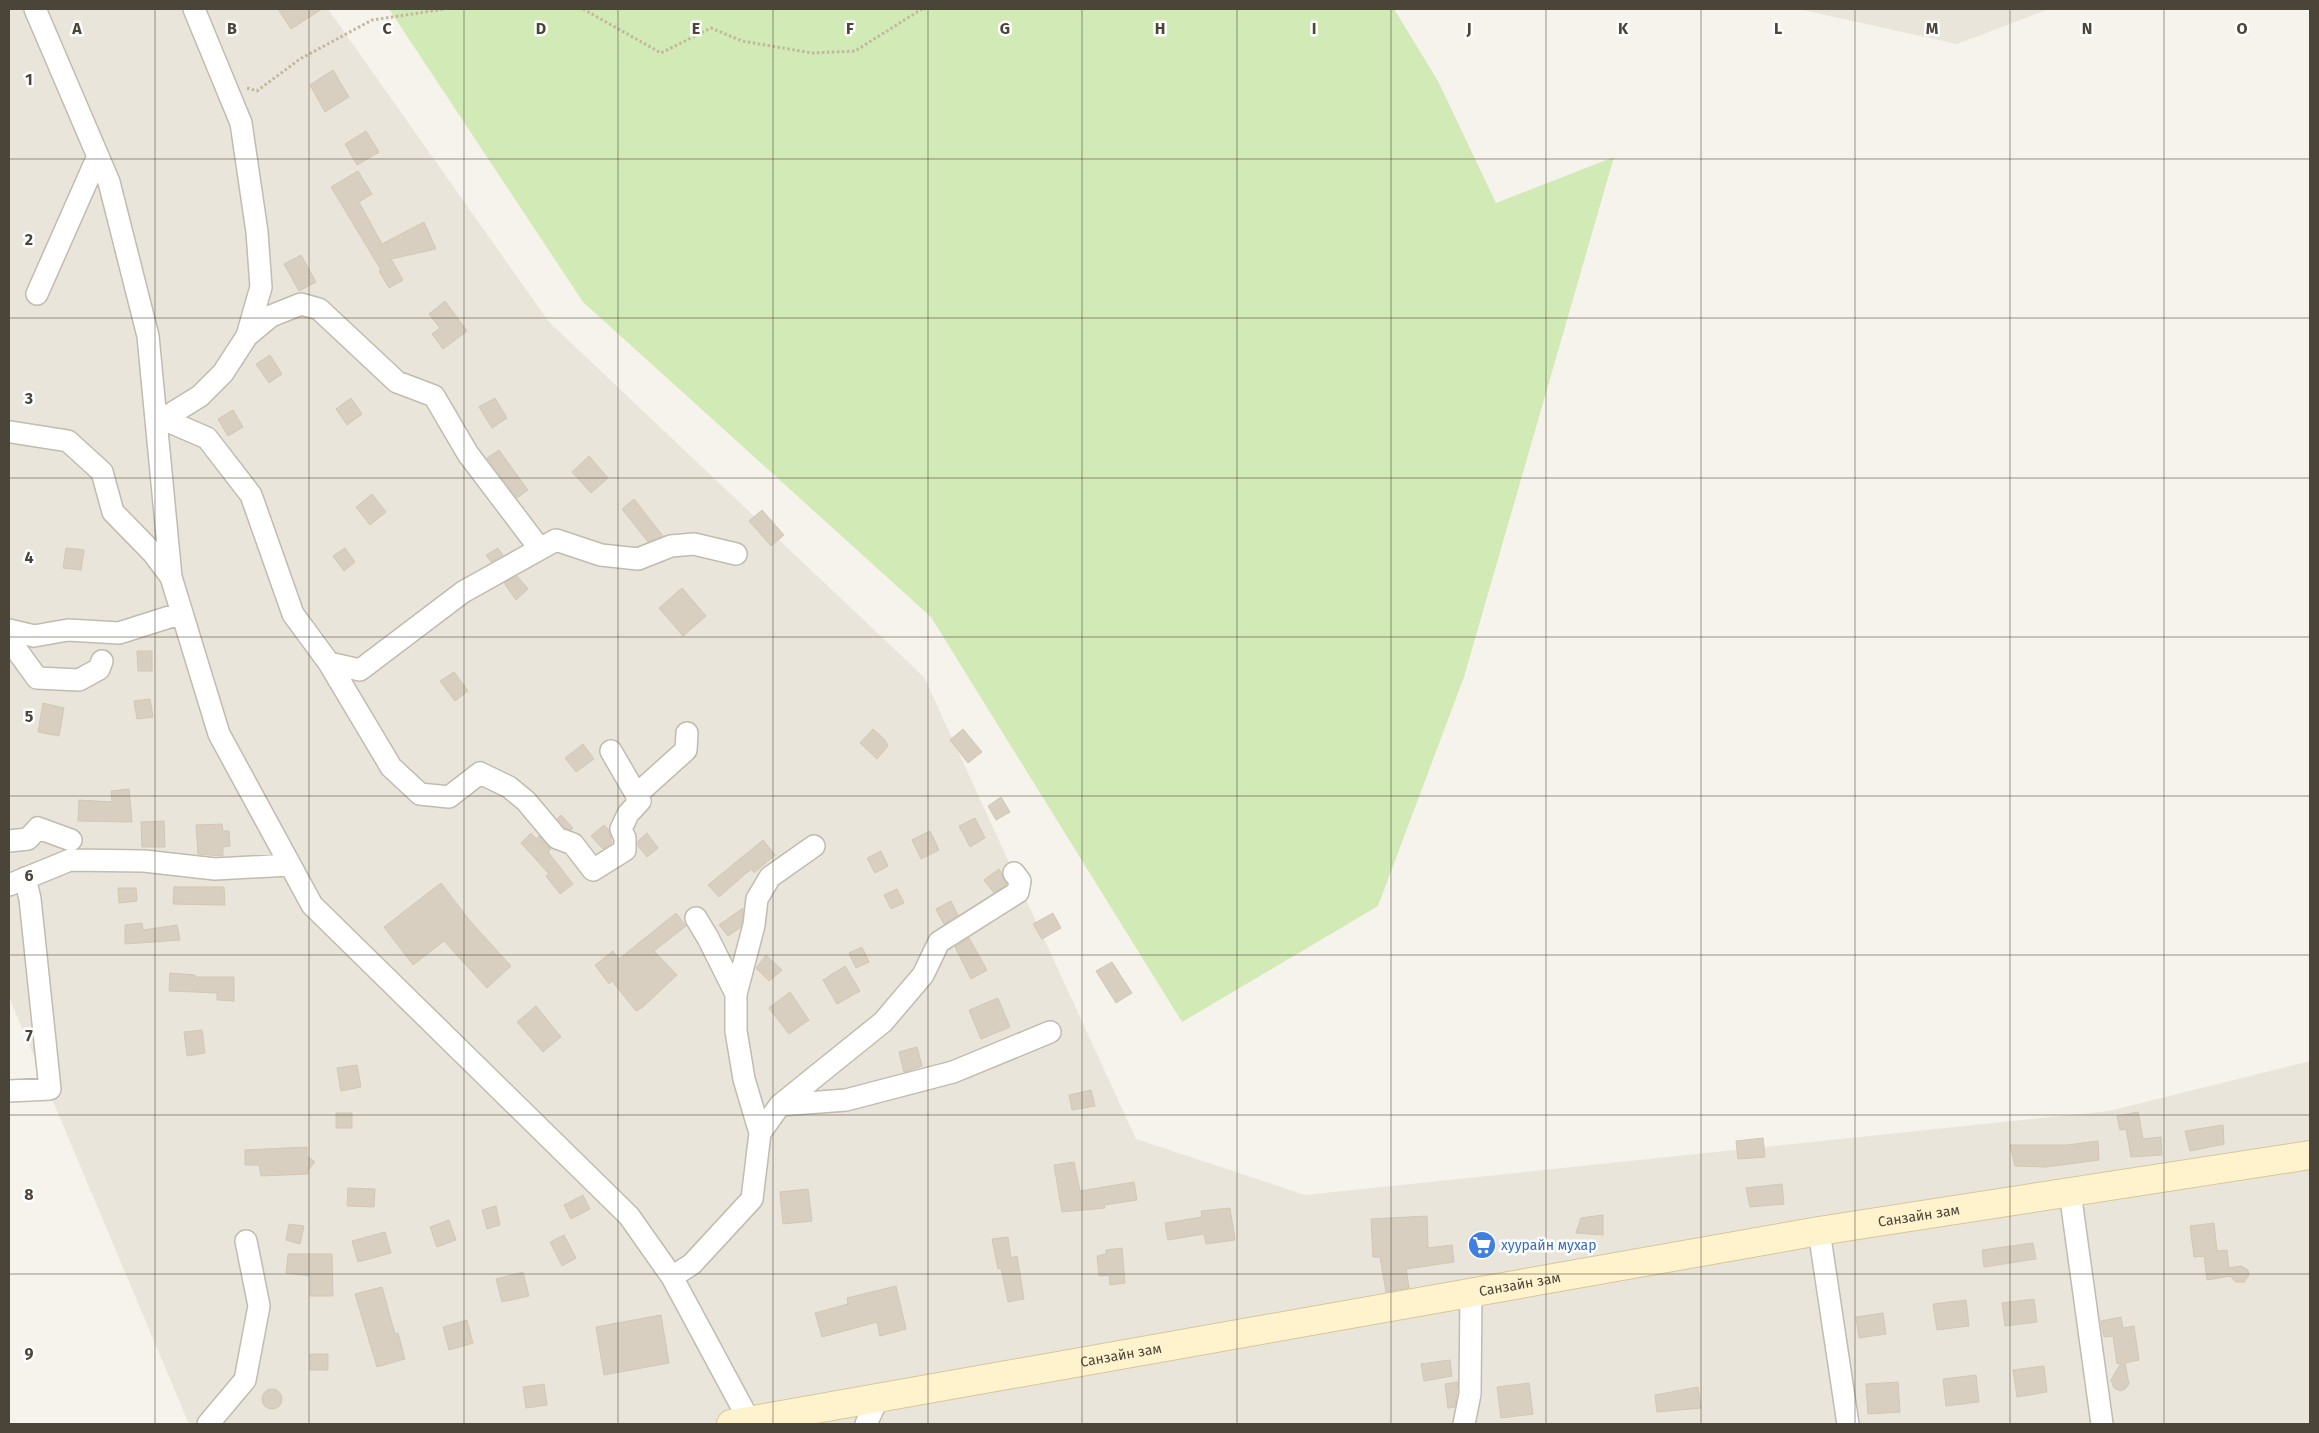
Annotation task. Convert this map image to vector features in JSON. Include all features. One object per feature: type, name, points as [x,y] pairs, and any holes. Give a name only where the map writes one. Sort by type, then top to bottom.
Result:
[{"type":"main road","name":"Санзайн зам","points":[[741,1423],[1820,1231],[2310,1155]]},
{"type":"street","points":[[35,9],[109,182],[148,336],[159,417],[172,577],[219,734],[312,905],[629,1216],[672,1277],[741,1423]]},
{"type":"street","points":[[159,417],[200,396],[223,373],[247,336],[261,287],[257,232],[241,123],[194,9]]},
{"type":"street","points":[[37,294],[98,156]]},
{"type":"street","points":[[247,336],[271,316],[301,304],[319,309],[397,382],[434,396],[468,454],[540,549]]},
{"type":"street","points":[[159,417],[207,438],[251,495],[292,614],[329,663],[391,767],[420,794],[449,797],[480,773],[509,787],[526,801],[557,838],[573,844],[593,870],[625,850],[625,838],[621,829],[628,814],[640,801],[611,751]]},
{"type":"street","points":[[10,432],[68,441],[102,472],[113,512],[172,577]]},
{"type":"street","points":[[329,663],[360,670],[463,592],[556,540],[601,555],[638,559],[672,546],[694,544],[736,554]]},
{"type":"street","points":[[102,661],[99,670],[79,680],[37,678],[12,640],[68,630],[119,633],[182,613]]},
{"type":"street","points":[[636,795],[686,750],[687,733]]},
{"type":"street","points":[[9,841],[28,839],[38,828],[71,840]]},
{"type":"street","points":[[672,1277],[692,1264],[752,1199],[760,1133],[744,1079],[736,1031],[736,994],[754,925],[756,899],[770,877],[814,846]]},
{"type":"street","points":[[9,1091],[50,1089],[30,899],[17,881],[70,860],[144,861],[215,869],[290,865]]},
{"type":"street","points":[[760,1133],[780,1105],[883,1022],[923,975],[939,942],[1018,892],[1020,881],[1014,873]]},
{"type":"street","points":[[696,918],[736,994]]},
{"type":"street","points":[[780,1105],[846,1100],[953,1072],[1050,1032]]},
{"type":"street","points":[[2070,1192],[2102,1424]]},
{"type":"street","points":[[1820,1231],[1848,1424]]},
{"type":"street","points":[[208,1424],[245,1380],[259,1306],[246,1241]]},
{"type":"street","points":[[1464,1424],[1470,1394],[1471,1293]]},
{"type":"street","points":[[866,1424],[878,1398]]},
{"type":"path","points":[[224,81],[257,91],[300,59],[372,20],[444,9]]},
{"type":"path","points":[[582,9],[661,53],[712,28],[742,41],[812,53],[855,51],[922,9]]},
{"type":"shaded area","points":[[9,9],[328,9],[549,322],[924,677],[1136,1139],[1305,1195],[2109,1111],[2310,1061],[2310,1424],[189,1424],[9,997]]},
{"type":"shaded area","points":[[1798,9],[2049,9],[1957,44]]},
{"type":"green space","points":[[389,9],[1394,9],[1438,81],[1496,203],[1614,157],[1464,677],[1378,906],[1182,1022],[931,617],[583,302]]},
{"type":"building","points":[[278,9],[322,9],[291,29]]},
{"type":"building","points":[[333,70],[349,97],[325,112],[310,85]]},
{"type":"building","points":[[366,131],[379,152],[357,165],[345,144]]},
{"type":"building","points":[[358,171],[372,194],[359,202],[382,244],[424,222],[436,249],[391,259],[403,280],[389,288],[379,271],[381,270],[331,187]]},
{"type":"building","points":[[301,255],[316,282],[299,291],[284,264]]},
{"type":"building","points":[[445,301],[467,331],[443,349],[432,334],[440,328],[429,314]]},
{"type":"building","points":[[270,355],[282,374],[269,383],[256,364]]},
{"type":"building","points":[[351,398],[362,414],[347,425],[336,409]]},
{"type":"building","points":[[495,398],[507,418],[492,428],[479,407]]},
{"type":"building","points":[[233,410],[243,427],[228,436],[218,419]]},
{"type":"building","points":[[499,450],[528,490],[517,498],[487,458]]},
{"type":"building","points":[[589,456],[608,478],[591,493],[572,472]]},
{"type":"building","points":[[372,494],[386,512],[370,525],[356,507]]},
{"type":"building","points":[[634,499],[663,536],[648,542],[622,509]]},
{"type":"building","points":[[762,510],[784,535],[771,546],[749,521]]},
{"type":"building","points":[[66,548],[84,550],[81,570],[63,568]]},
{"type":"building","points":[[345,548],[355,562],[344,571],[333,556]]},
{"type":"building","points":[[498,548],[503,555],[491,562],[486,555]]},
{"type":"building","points":[[517,576],[528,589],[516,600],[504,583]]},
{"type":"building","points":[[682,588],[706,616],[683,636],[659,608]]},
{"type":"building","points":[[137,651],[152,651],[152,671],[138,671]]},
{"type":"building","points":[[454,672],[468,691],[455,701],[440,681]]},
{"type":"building","points":[[150,699],[153,717],[137,719],[134,701]]},
{"type":"building","points":[[43,703],[64,708],[59,736],[38,732]]},
{"type":"building","points":[[873,729],[885,740],[888,746],[877,759],[860,743]]},
{"type":"building","points":[[963,729],[982,752],[968,763],[950,740]]},
{"type":"building","points":[[583,744],[594,759],[576,772],[565,758]]},
{"type":"building","points":[[129,789],[132,822],[78,821],[79,800],[112,802],[111,791]]},
{"type":"building","points":[[1001,797],[1010,812],[996,820],[988,806]]},
{"type":"building","points":[[561,815],[573,828],[571,830],[564,827],[557,819]]},
{"type":"building","points":[[975,818],[985,838],[970,847],[959,826]]},
{"type":"building","points":[[164,821],[165,847],[142,847],[141,822]]},
{"type":"building","points":[[222,824],[223,831],[229,831],[230,846],[223,847],[223,856],[198,854],[196,825]]},
{"type":"building","points":[[604,825],[609,830],[612,843],[603,849],[591,836]]},
{"type":"building","points":[[930,831],[939,850],[921,859],[912,840]]},
{"type":"building","points":[[531,833],[536,839],[539,836],[551,849],[548,852],[573,884],[560,894],[546,876],[549,874],[521,843]]},
{"type":"building","points":[[647,833],[658,848],[647,857],[638,846],[638,841]]},
{"type":"building","points":[[763,840],[775,855],[754,873],[752,869],[744,875],[719,897],[708,885]]},
{"type":"building","points":[[881,851],[888,866],[875,873],[867,858]]},
{"type":"building","points":[[999,869],[1007,884],[994,893],[984,880]]},
{"type":"building","points":[[441,883],[470,921],[511,966],[487,988],[444,941],[413,965],[384,927]]},
{"type":"building","points":[[174,887],[224,887],[225,905],[173,904]]},
{"type":"building","points":[[118,888],[136,888],[137,901],[119,903]]},
{"type":"building","points":[[897,889],[904,903],[891,909],[884,895]]},
{"type":"building","points":[[951,901],[958,915],[944,924],[936,909]]},
{"type":"building","points":[[743,908],[741,927],[728,936],[719,925]]},
{"type":"building","points":[[676,913],[686,926],[654,951],[677,975],[643,1007],[636,1011],[612,981],[609,984],[595,965],[613,951],[619,959]]},
{"type":"building","points":[[1053,913],[1061,928],[1042,939],[1033,924]]},
{"type":"building","points":[[142,923],[143,930],[177,925],[180,940],[125,944],[125,925]]},
{"type":"building","points":[[969,938],[987,970],[971,979],[955,947]]},
{"type":"building","points":[[862,947],[869,962],[856,968],[849,953]]},
{"type":"building","points":[[766,955],[782,970],[769,981],[756,968]]},
{"type":"building","points":[[1112,962],[1132,993],[1116,1003],[1096,971]]},
{"type":"building","points":[[845,966],[860,991],[837,1004],[823,980]]},
{"type":"building","points":[[170,973],[195,975],[195,977],[234,977],[234,1001],[217,1000],[217,993],[169,991]]},
{"type":"building","points":[[790,992],[809,1020],[789,1034],[769,1008]]},
{"type":"building","points":[[998,998],[1010,1027],[981,1039],[969,1010]]},
{"type":"building","points":[[536,1006],[561,1037],[543,1052],[517,1022]]},
{"type":"building","points":[[202,1030],[205,1053],[187,1056],[184,1032]]},
{"type":"building","points":[[917,1047],[922,1066],[904,1072],[899,1052]]},
{"type":"building","points":[[357,1065],[361,1087],[341,1091],[337,1068]]},
{"type":"building","points":[[1091,1090],[1095,1106],[1072,1110],[1069,1095]]},
{"type":"building","points":[[2138,1112],[2143,1139],[2161,1137],[2162,1155],[2131,1157],[2126,1129],[2120,1130],[2117,1116]]},
{"type":"building","points":[[336,1113],[352,1113],[352,1128],[336,1128]]},
{"type":"building","points":[[2223,1125],[2224,1144],[2190,1151],[2185,1131]]},
{"type":"building","points":[[1763,1138],[1765,1157],[1738,1159],[1736,1141]]},
{"type":"building","points":[[2098,1141],[2099,1160],[2046,1167],[2015,1166],[2010,1145],[2067,1145]]},
{"type":"building","points":[[307,1147],[307,1156],[315,1162],[308,1170],[308,1174],[261,1176],[259,1165],[245,1165],[245,1150]]},
{"type":"building","points":[[1074,1162],[1080,1191],[1134,1182],[1137,1200],[1104,1205],[1105,1208],[1062,1212],[1054,1165]]},
{"type":"building","points":[[1782,1184],[1784,1204],[1750,1207],[1746,1188]]},
{"type":"building","points":[[348,1188],[375,1189],[374,1207],[347,1206]]},
{"type":"building","points":[[808,1189],[812,1221],[783,1224],[780,1192]]},
{"type":"building","points":[[583,1195],[590,1209],[571,1219],[564,1205]]},
{"type":"building","points":[[496,1206],[500,1225],[487,1229],[482,1210]]},
{"type":"building","points":[[1230,1208],[1235,1240],[1206,1244],[1204,1234],[1168,1240],[1165,1223],[1202,1217],[1201,1211]]},
{"type":"building","points":[[1603,1215],[1603,1235],[1576,1233],[1581,1218]]},
{"type":"building","points":[[1427,1216],[1428,1248],[1452,1245],[1454,1262],[1406,1269],[1409,1288],[1386,1292],[1380,1257],[1373,1257],[1371,1219]]},
{"type":"building","points":[[449,1220],[456,1240],[437,1247],[430,1227]]},
{"type":"building","points":[[2214,1223],[2217,1251],[2227,1250],[2229,1268],[2241,1266],[2248,1270],[2249,1275],[2244,1282],[2236,1282],[2230,1276],[2207,1280],[2204,1256],[2194,1257],[2190,1226]]},
{"type":"building","points":[[289,1224],[304,1226],[300,1244],[286,1240]]},
{"type":"building","points":[[385,1232],[391,1253],[358,1262],[352,1241]]},
{"type":"building","points":[[564,1235],[576,1258],[562,1266],[550,1242]]},
{"type":"building","points":[[1008,1237],[1011,1258],[1017,1256],[1024,1299],[1008,1302],[1001,1268],[998,1269],[992,1239]]},
{"type":"building","points":[[2033,1243],[2036,1259],[1984,1267],[1982,1250]]},
{"type":"building","points":[[1122,1248],[1125,1283],[1110,1285],[1109,1275],[1099,1276],[1097,1256],[1106,1254],[1106,1250]]},
{"type":"building","points":[[288,1254],[332,1254],[333,1296],[310,1296],[310,1276],[286,1273]]},
{"type":"building","points":[[523,1272],[529,1296],[502,1302],[496,1279]]},
{"type":"building","points":[[896,1286],[906,1329],[880,1336],[877,1322],[822,1337],[815,1313],[848,1304],[847,1298]]},
{"type":"building","points":[[382,1287],[395,1334],[398,1333],[405,1359],[377,1367],[355,1294]]},
{"type":"building","points":[[2034,1299],[2037,1322],[2005,1326],[2002,1303]]},
{"type":"building","points":[[1966,1300],[1969,1326],[1937,1330],[1933,1304]]},
{"type":"building","points":[[1883,1313],[1886,1334],[1859,1338],[1856,1317]]},
{"type":"building","points":[[661,1315],[669,1363],[604,1375],[596,1327]]},
{"type":"building","points":[[2121,1317],[2123,1328],[2134,1326],[2139,1360],[2125,1363],[2129,1384],[2120,1391],[2114,1388],[2111,1380],[2121,1363],[2117,1364],[2113,1336],[2104,1337],[2101,1321]]},
{"type":"building","points":[[467,1320],[473,1343],[449,1350],[443,1327]]},
{"type":"building","points":[[310,1354],[328,1354],[328,1370],[310,1370]]},
{"type":"building","points":[[1450,1360],[1452,1376],[1424,1381],[1421,1364]]},
{"type":"building","points":[[2044,1366],[2047,1392],[2017,1397],[2013,1370]]},
{"type":"building","points":[[1976,1375],[1979,1402],[1946,1406],[1943,1379]]},
{"type":"building","points":[[1458,1382],[1455,1407],[1448,1408],[1445,1384]]},
{"type":"building","points":[[1898,1382],[1900,1412],[1868,1414],[1866,1384]]},
{"type":"building","points":[[1529,1383],[1533,1414],[1501,1418],[1497,1387]]},
{"type":"building","points":[[544,1384],[547,1405],[526,1408],[523,1387]]},
{"type":"building","points":[[1698,1387],[1701,1408],[1657,1412],[1655,1395]]},
{"type":"building","points":[[272,1389],[279,1392],[282,1399],[279,1406],[272,1409],[265,1406],[262,1399],[265,1392]]},
{"type":"place","name":"хуурайн мухар","points":[[1482,1245]]}]
